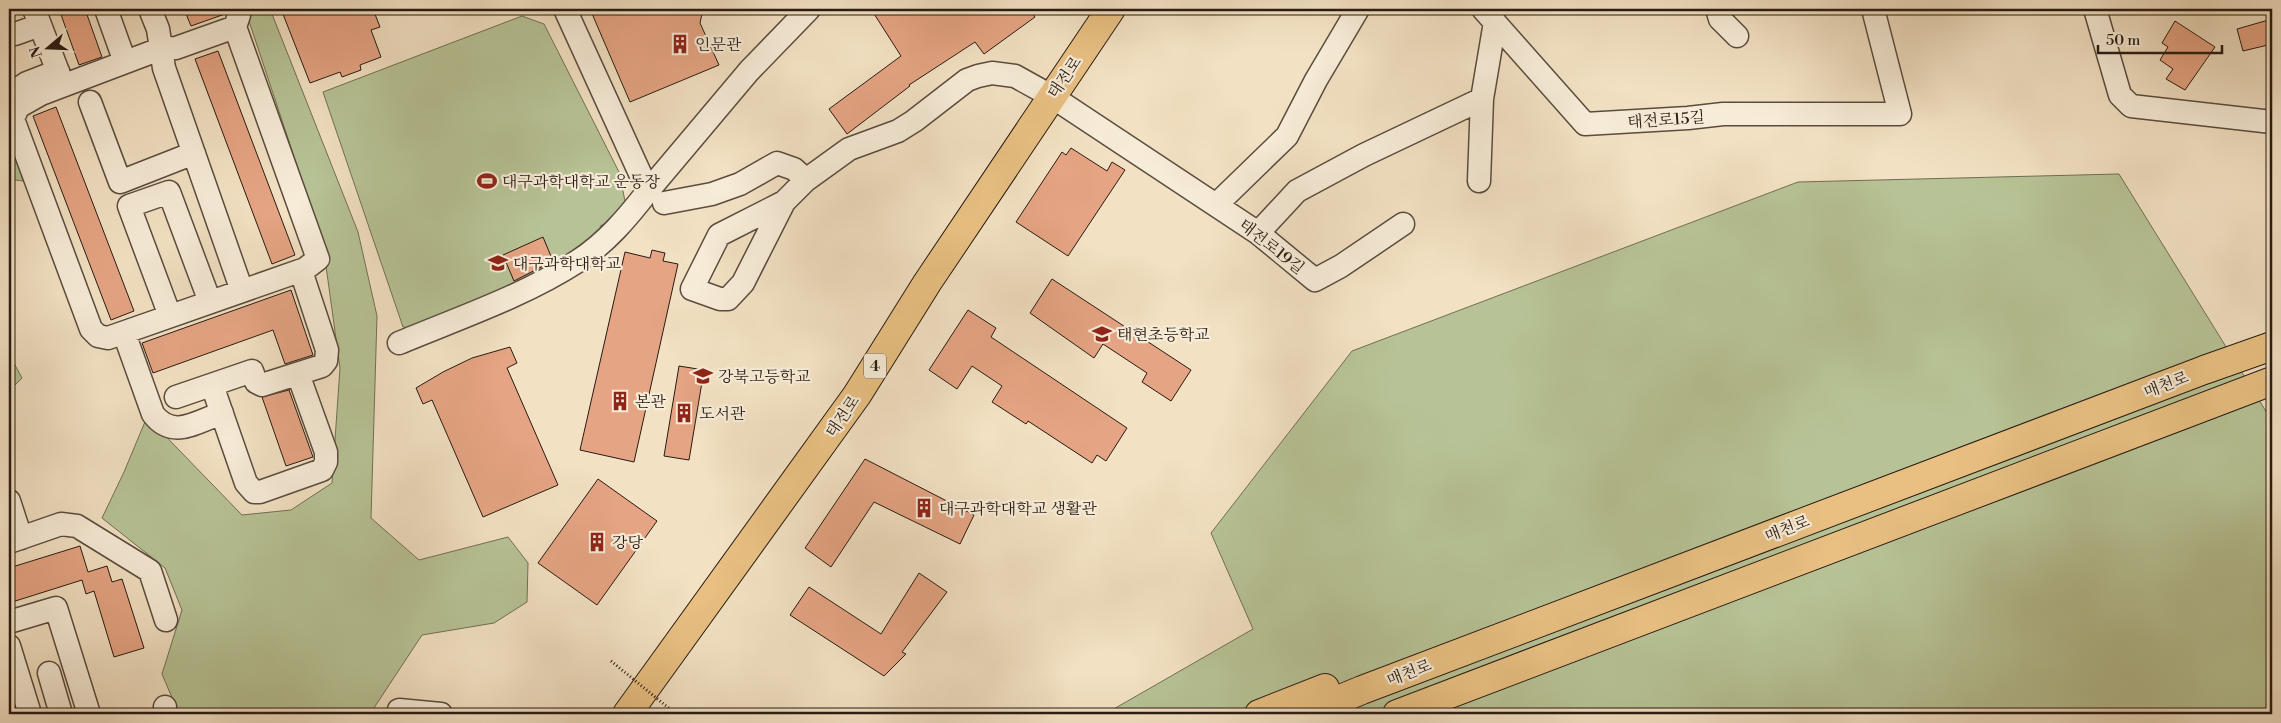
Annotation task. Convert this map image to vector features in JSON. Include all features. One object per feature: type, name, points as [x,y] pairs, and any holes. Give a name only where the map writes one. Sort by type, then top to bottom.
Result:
[{"type":"main road","name":"태전로","points":[[627,714],[857,395],[927,283],[1111,9]]},
{"type":"main road","name":"매천로","points":[[1304,714],[2204,370],[2272,346]]},
{"type":"main road","points":[[1398,714],[2272,382]]},
{"type":"main road","points":[[1259,714],[1395,660],[1548,620]]},
{"type":"main road","points":[[1422,714],[1530,664]]},
{"type":"street","points":[[106,9],[125,62]]},
{"type":"street","points":[[150,9],[158,29],[164,68],[242,291]]},
{"type":"street","points":[[564,9],[656,197]]},
{"type":"street","points":[[399,343],[534,286],[580,260],[611,234],[630,214],[656,197],[749,71],[809,9]]},
{"type":"street","points":[[1216,205],[1287,136],[1316,80],[1358,9]]},
{"type":"street","points":[[1717,9],[1720,19],[1737,36]]},
{"type":"street","name":"태전로15길","points":[[1489,15],[1584,124],[1723,114],[1900,114],[1873,9]]},
{"type":"street","points":[[2094,9],[2120,95],[2131,106],[2272,122]]},
{"type":"street","points":[[1478,181],[1489,15]]},
{"type":"street","points":[[16,34],[38,17],[61,78]]},
{"type":"street","points":[[9,95],[27,83],[61,78],[125,62],[160,49],[176,48],[236,18],[318,258],[301,271],[124,333],[108,338],[98,336],[91,329],[13,119],[18,107],[41,94],[61,78]]},
{"type":"street","name":"태전로19길","points":[[784,202],[806,180],[848,149],[898,131],[967,80],[992,73],[1015,76],[1051,96],[1258,233],[1315,280],[1340,266],[1403,224]]},
{"type":"street","points":[[1258,233],[1297,191],[1364,155],[1482,99]]},
{"type":"street","points":[[90,102],[120,182],[194,153]]},
{"type":"street","points":[[656,197],[712,194],[740,184],[777,162],[794,169],[806,180]]},
{"type":"street","points":[[170,316],[129,206],[169,192],[210,302]]},
{"type":"street","points":[[784,202],[743,283],[728,299],[720,299],[692,289],[718,235],[784,202]]},
{"type":"street","points":[[176,397],[252,371],[256,382],[262,385],[322,366],[326,361],[326,350],[301,271]]},
{"type":"street","points":[[124,333],[153,414],[159,422],[169,428],[180,428],[222,413]]},
{"type":"street","points":[[212,385],[246,483],[254,492],[260,492],[322,470],[326,462],[326,452],[298,374]]},
{"type":"street","points":[[9,501],[15,540],[61,524],[77,526],[150,571],[166,620]]},
{"type":"street","points":[[9,622],[56,608],[89,714]]},
{"type":"street","points":[[9,646],[30,714]]},
{"type":"street","points":[[49,673],[61,714]]},
{"type":"street","points":[[399,710],[441,714]]},
{"type":"path","points":[[611,661],[671,710]]},
{"type":"green space","points":[[245,9],[270,9],[358,232],[377,316],[371,518],[419,560],[508,537],[528,563],[527,602],[494,623],[422,635],[370,714],[179,714],[162,674],[182,610],[165,568],[102,518],[147,417],[242,515],[291,510],[332,483],[340,368],[323,244]]},
{"type":"green space","name":"대구과학대학교 운동장","points":[[522,16],[544,24],[619,172],[625,201],[621,212],[615,219],[600,226],[603,235],[578,255],[420,329],[403,327],[323,92]]},
{"type":"green space","points":[[9,129],[23,181],[9,179]]},
{"type":"green space","points":[[2119,174],[2272,421],[2272,714],[1105,714],[1253,629],[1211,533],[1352,351],[1798,182]]},
{"type":"green space","points":[[9,354],[22,378],[9,391]]},
{"type":"building","points":[[59,9],[85,9],[102,57],[79,65]]},
{"type":"building","points":[[184,9],[224,9],[225,14],[191,26]]},
{"type":"building","points":[[281,9],[373,9],[380,27],[371,30],[381,57],[360,65],[361,70],[342,77],[340,72],[310,83]]},
{"type":"building","points":[[590,9],[703,9],[700,23],[719,65],[630,102]]},
{"type":"building","points":[[871,9],[1029,9],[1035,17],[984,54],[975,42],[909,85],[847,134],[829,109],[901,56]]},
{"type":"building","points":[[2272,19],[2272,44],[2243,51],[2237,29]]},
{"type":"building","points":[[2175,21],[2215,47],[2185,90],[2166,79],[2173,69],[2160,60],[2168,47],[2162,43]]},
{"type":"building","points":[[218,51],[295,255],[272,264],[195,59]]},
{"type":"building","points":[[56,107],[134,311],[111,320],[33,116]]},
{"type":"building","points":[[1071,148],[1107,171],[1112,162],[1125,170],[1068,256],[1016,222],[1062,152],[1066,155]]},
{"type":"building","points":[[543,237],[553,261],[514,281],[503,255]]},
{"type":"building","name":"본관","points":[[652,250],[665,253],[663,261],[678,264],[634,462],[580,450],[625,252],[650,258]]},
{"type":"building","points":[[1052,279],[1191,370],[1171,401],[1142,382],[1147,373],[1103,344],[1094,358],[1030,313]]},
{"type":"building","points":[[291,290],[313,355],[285,364],[273,330],[153,373],[142,343]]},
{"type":"building","points":[[968,310],[996,328],[991,337],[1127,428],[1106,461],[1097,455],[1092,463],[1028,421],[1026,424],[992,402],[1002,386],[972,366],[957,389],[929,370]]},
{"type":"building","points":[[510,347],[517,363],[507,368],[558,485],[483,517],[432,400],[423,404],[416,388],[472,358]]},
{"type":"building","name":"도서관","points":[[679,366],[704,370],[689,460],[664,456]]},
{"type":"building","points":[[289,390],[313,457],[286,466],[262,397]]},
{"type":"building","name":"대구과학대학교 생활관","points":[[865,459],[974,515],[960,544],[874,502],[831,567],[805,548]]},
{"type":"building","name":"강당","points":[[598,479],[657,521],[597,605],[538,563]]},
{"type":"building","points":[[80,546],[88,572],[107,566],[112,582],[122,579],[144,648],[114,657],[94,591],[86,594],[82,580],[9,603],[9,568]]},
{"type":"building","points":[[919,573],[947,592],[902,652],[906,654],[884,676],[790,615],[809,587],[881,634]]},
{"type":"place","name":"인문관","points":[[680,44]]},
{"type":"place","name":"대구과학대학교 운동장","points":[[487,181]]},
{"type":"place","name":"대구과학대학교","points":[[498,263]]},
{"type":"place","name":"태현초등학교","points":[[1102,334]]},
{"type":"place","name":"강북고등학교","points":[[703,376]]},
{"type":"place","name":"본관","points":[[620,401]]},
{"type":"place","name":"도서관","points":[[684,413]]},
{"type":"place","name":"대구과학대학교 생활관","points":[[924,508]]},
{"type":"place","name":"강당","points":[[597,542]]}]
